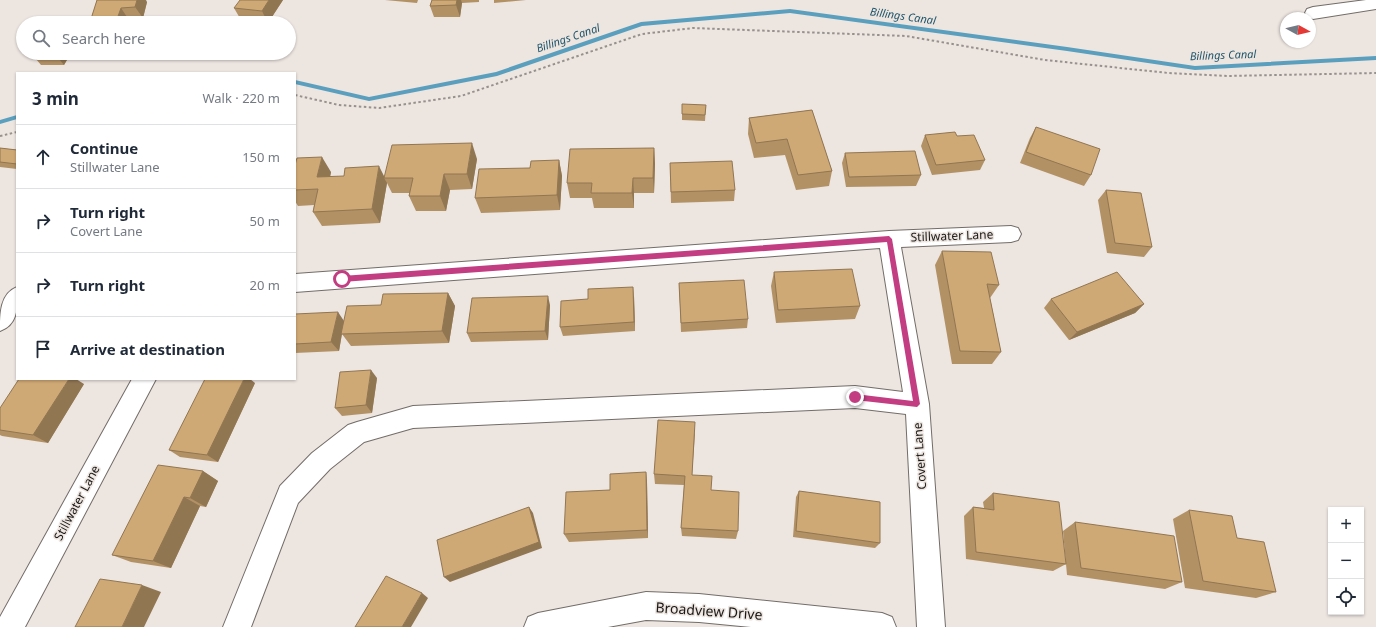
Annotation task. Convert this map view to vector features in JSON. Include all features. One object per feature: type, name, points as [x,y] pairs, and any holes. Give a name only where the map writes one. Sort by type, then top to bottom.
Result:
[{"type":"street","points":[[1316,12],[1376,4]]},
{"type":"street","name":"Stillwater Lane","points":[[296,282],[889,239],[1011,234]]},
{"type":"street","name":"Covert Lane","points":[[889,239],[917,404],[931,627]]},
{"type":"street","points":[[0,321],[16,297]]},
{"type":"street","name":"Stillwater Lane","points":[[10,627],[143,380]]},
{"type":"street","points":[[237,627],[289,496],[321,461],[357,433],[413,417],[855,397],[917,404]]},
{"type":"street","name":"Broadview Drive","points":[[538,627],[646,606],[699,608],[882,627]]},
{"type":"path","points":[[296,95],[340,105],[379,108],[461,96],[642,34],[693,28],[906,36],[1044,60],[1168,73],[1226,76],[1376,73]]},
{"type":"path","points":[[0,136],[16,132]]},
{"type":"building","points":[[97,0],[137,0],[135,7],[121,8],[118,16],[92,16]]},
{"type":"building","points":[[240,0],[269,0],[262,11],[234,8]]},
{"type":"building","points":[[432,0],[457,0],[456,5],[430,6]]},
{"type":"building","points":[[682,104],[706,105],[705,115],[682,114]]},
{"type":"building","points":[[812,110],[832,171],[798,175],[787,139],[756,143],[749,118]]},
{"type":"building","points":[[1036,127],[1100,149],[1091,175],[1026,152]]},
{"type":"building","points":[[955,132],[957,136],[974,135],[985,160],[936,165],[925,135]]},
{"type":"building","points":[[472,143],[467,174],[444,174],[440,196],[409,196],[413,178],[384,178],[392,145]]},
{"type":"building","points":[[0,148],[16,150],[16,164],[0,162]]},
{"type":"building","points":[[654,148],[653,178],[633,178],[632,193],[591,193],[592,183],[567,183],[570,149]]},
{"type":"building","points":[[915,151],[921,175],[849,177],[845,153]]},
{"type":"building","points":[[322,157],[317,177],[344,176],[345,168],[379,166],[372,209],[313,212],[318,189],[296,190],[297,158]]},
{"type":"building","points":[[559,160],[557,195],[475,198],[479,169],[530,168],[531,161]]},
{"type":"building","points":[[732,161],[735,190],[671,192],[670,163]]},
{"type":"building","points":[[1106,190],[1141,193],[1152,247],[1115,243]]},
{"type":"building","points":[[942,251],[991,252],[999,285],[987,284],[1001,352],[960,351]]},
{"type":"building","points":[[852,269],[860,306],[778,310],[774,272]]},
{"type":"building","points":[[1117,272],[1144,304],[1077,332],[1051,299]]},
{"type":"building","points":[[744,280],[748,319],[681,323],[679,283]]},
{"type":"building","points":[[633,287],[634,322],[560,327],[561,301],[588,299],[588,289]]},
{"type":"building","points":[[448,293],[442,331],[341,334],[347,306],[381,305],[383,294]]},
{"type":"building","points":[[548,296],[545,331],[467,333],[472,298]]},
{"type":"building","points":[[338,312],[331,342],[296,344],[296,314]]},
{"type":"building","points":[[371,370],[366,405],[335,408],[340,372]]},
{"type":"building","points":[[18,380],[68,380],[33,435],[0,430],[0,408]]},
{"type":"building","points":[[204,380],[244,380],[207,455],[169,450]]},
{"type":"building","points":[[658,420],[695,422],[692,475],[712,476],[711,490],[739,492],[738,531],[681,528],[685,476],[654,474]]},
{"type":"building","points":[[158,465],[203,471],[190,498],[184,497],[153,561],[112,555]]},
{"type":"building","points":[[646,472],[647,530],[564,534],[566,492],[610,490],[610,474]]},
{"type":"building","points":[[799,491],[880,502],[880,543],[796,531]]},
{"type":"building","points":[[993,493],[1059,502],[1066,564],[976,552],[973,507],[994,510]]},
{"type":"building","points":[[529,507],[539,542],[444,577],[437,540]]},
{"type":"building","points":[[1189,510],[1232,516],[1237,538],[1264,542],[1276,592],[1203,581]]},
{"type":"building","points":[[1075,522],[1174,536],[1182,582],[1081,568]]},
{"type":"building","points":[[386,576],[422,593],[402,627],[355,627]]},
{"type":"building","points":[[100,579],[142,585],[122,627],[75,627]]},
{"type":"waterway","name":"Billings Canal","points":[[296,82],[369,99],[497,74],[641,24],[790,11],[1195,68],[1376,58]]},
{"type":"waterway","name":"Billings Canal","points":[[0,122],[16,117]]},
{"type":"route","points":[[342,279],[889,239],[917,404],[855,397]]}]
